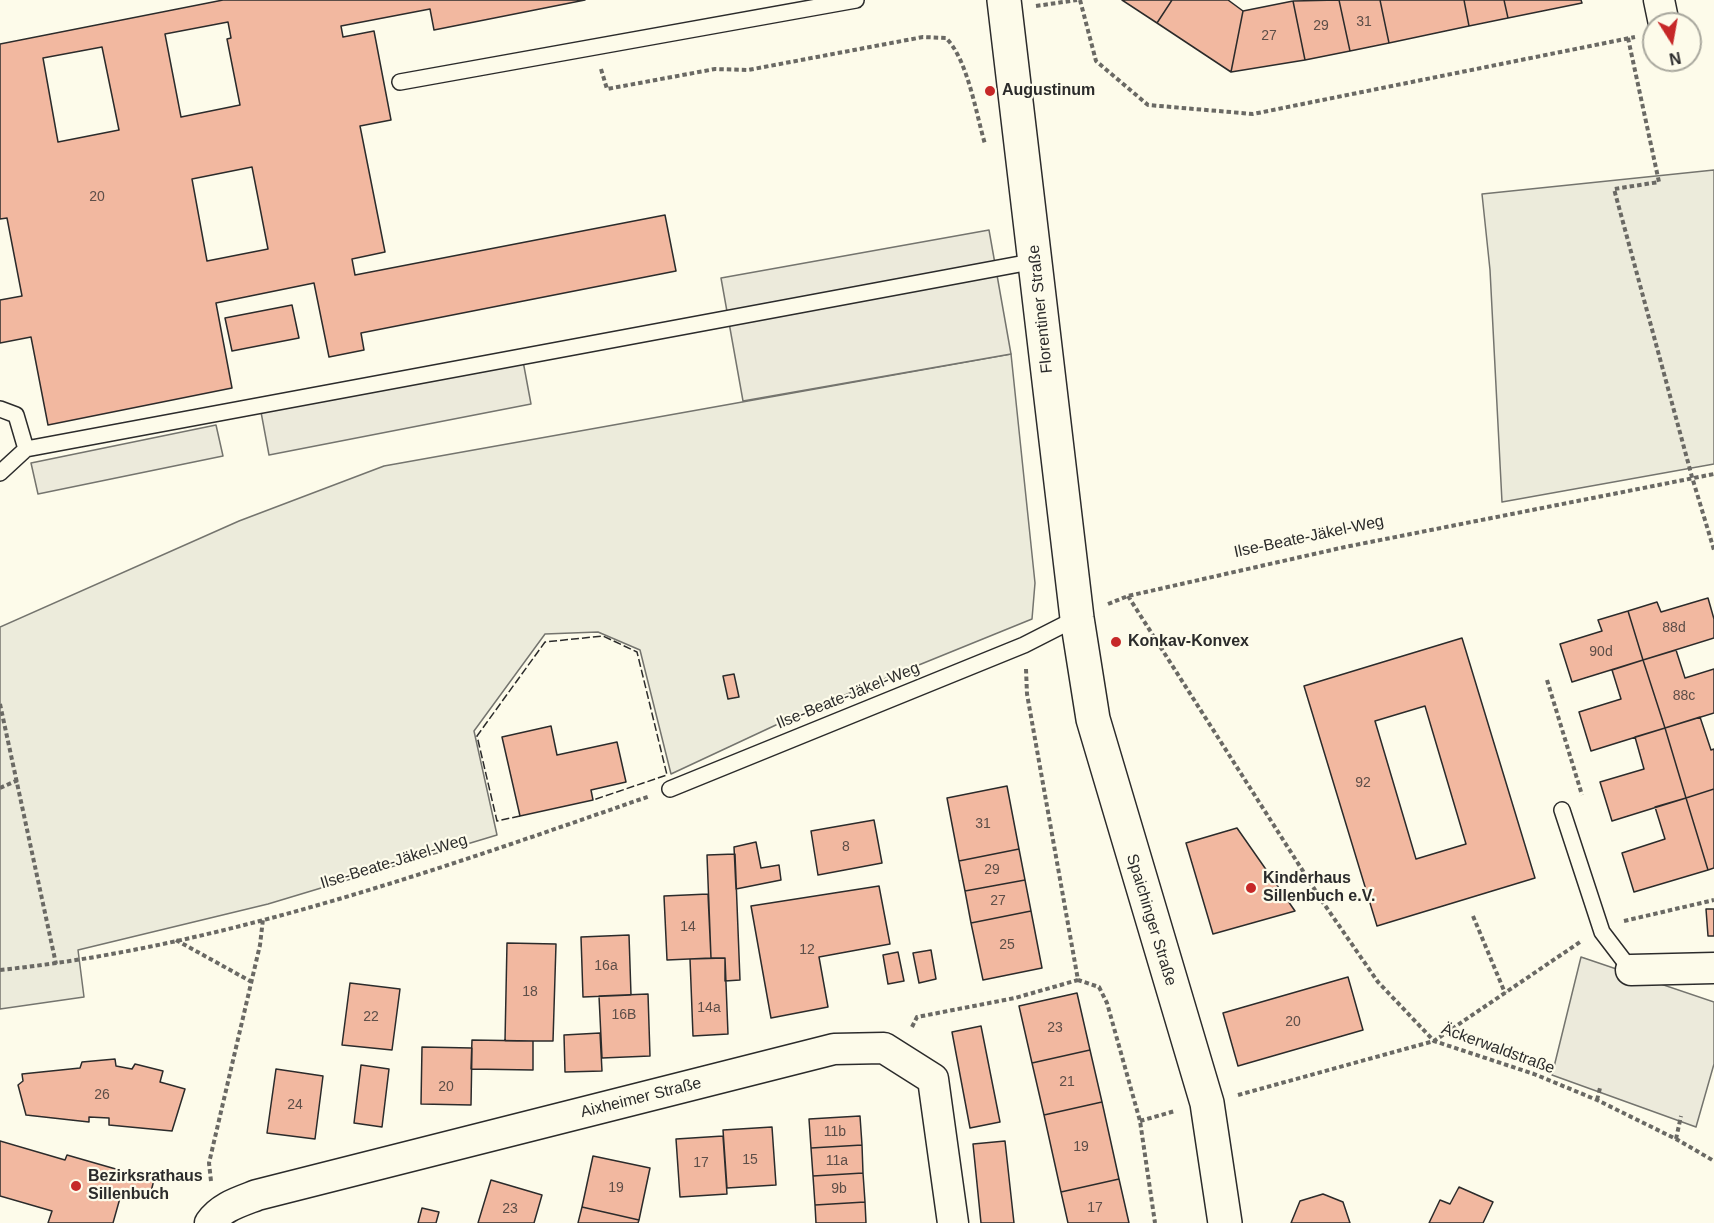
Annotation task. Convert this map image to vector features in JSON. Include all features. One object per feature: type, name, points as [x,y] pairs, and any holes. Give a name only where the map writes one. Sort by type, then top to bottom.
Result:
[{"type":"street","name":"Florentiner Straße","points":[[1004,0],[1077,618]]},
{"type":"street","name":"Spaichinger Straße","points":[[1077,618],[1092,719],[1207,1103],[1225,1223]]},
{"type":"street","points":[[1631,970],[1714,968]]},
{"type":"street","name":"Aixheimer Straße","points":[[213,1219],[257,1196],[834,1049],[884,1048],[933,1079],[952,1223]]},
{"type":"lane","points":[[400,82],[856,0]]},
{"type":"lane","points":[[0,473],[26,448],[1036,261]]},
{"type":"lane","points":[[0,409],[16,415],[26,448]]},
{"type":"lane","name":"Ilse-Beate-Jäkel-Weg","points":[[670,789],[1024,645],[1077,618]]},
{"type":"lane","points":[[1562,810],[1602,932],[1631,970]]},
{"type":"path","points":[[1080,0],[1096,61],[1148,105],[1253,114],[1628,38],[1659,182],[1614,189],[1714,550]]},
{"type":"path","points":[[596,47],[607,89],[715,69],[748,70],[922,37],[946,38],[954,47],[962,67],[986,146]]},
{"type":"path","name":"Ilse-Beate-Jäkel-Weg","points":[[1077,618],[1128,596],[1345,547],[1714,474]]},
{"type":"path","name":"Äckerwaldstraße","points":[[1128,596],[1323,901],[1378,982],[1434,1041],[1534,1074],[1597,1100],[1676,1139],[1714,1161]]},
{"type":"path","points":[[1024,645],[1027,694],[1078,980]]},
{"type":"path","points":[[0,704],[56,964]]},
{"type":"path","points":[[0,789],[18,780]]},
{"type":"path","name":"Ilse-Beate-Jäkel-Weg","points":[[0,970],[56,964],[176,940],[263,919],[403,880],[670,789]]},
{"type":"path","points":[[1207,1103],[1434,1041],[1577,943],[1628,920],[1714,900]]},
{"type":"path","points":[[1473,916],[1504,993]]},
{"type":"path","points":[[213,1219],[209,1163],[263,919]]},
{"type":"path","points":[[176,940],[250,981]]},
{"type":"path","points":[[897,1056],[917,1017],[1015,998],[1078,980],[1099,987],[1114,1025],[1140,1121],[1155,1223]]},
{"type":"path","points":[[1597,1100],[1600,1088]]},
{"type":"path","points":[[1676,1139],[1681,1116]]},
{"type":"shaded area","points":[[1714,170],[1714,464],[1502,502],[1490,270],[1482,194]]},
{"type":"shaded area","points":[[989,230],[1011,354],[743,401],[721,278]]},
{"type":"shaded area","points":[[1011,354],[1035,583],[1032,619],[808,710],[671,774],[640,650],[598,632],[545,634],[474,731],[497,835],[268,904],[78,950],[84,997],[0,1009],[0,627],[239,521],[384,466]]},
{"type":"shaded area","points":[[523,361],[531,404],[269,455],[261,412]]},
{"type":"shaded area","points":[[216,425],[223,456],[38,494],[31,463]]},
{"type":"shaded area","points":[[1581,957],[1714,1002],[1714,1064],[1696,1127],[1552,1075]]},
{"type":"building","points":[[223,0],[585,0],[434,30],[430,9],[341,26],[343,37],[374,31],[391,120],[360,126],[385,252],[352,259],[355,275],[665,215],[676,271],[361,333],[364,350],[329,357],[314,283],[216,303],[232,388],[48,425],[31,337],[0,343],[0,300],[22,296],[7,218],[0,219],[0,44]],"holes":[[[228,22],[231,38],[227,39],[240,105],[181,117],[165,34]],[[102,47],[119,130],[58,142],[43,58]],[[252,167],[268,249],[207,261],[192,179]]]},
{"type":"building","points":[[1122,0],[1172,0],[1157,23]]},
{"type":"building","points":[[1172,0],[1228,0],[1243,11],[1231,72],[1157,23]]},
{"type":"building","points":[[1339,0],[1350,51],[1305,60],[1293,1]]},
{"type":"building","points":[[1339,0],[1380,0],[1389,43],[1350,51]]},
{"type":"building","points":[[1380,0],[1464,0],[1469,26],[1389,43]]},
{"type":"building","points":[[1464,0],[1504,0],[1508,18],[1469,26]]},
{"type":"building","points":[[1504,0],[1581,0],[1582,3],[1508,18]]},
{"type":"building","points":[[1293,1],[1305,60],[1231,72],[1243,11]]},
{"type":"building","points":[[292,305],[299,338],[232,351],[225,318]]},
{"type":"building","points":[[1708,598],[1714,619],[1714,638],[1643,660],[1628,611],[1657,602],[1661,612]]},
{"type":"building","points":[[1628,611],[1643,660],[1572,682],[1560,644],[1602,631],[1598,620]]},
{"type":"building","points":[[1462,638],[1535,878],[1377,926],[1304,686]],"holes":[[[1425,706],[1466,844],[1416,859],[1375,721]]]},
{"type":"building","points":[[1676,650],[1685,678],[1714,669],[1714,713],[1665,728],[1643,660]]},
{"type":"building","points":[[1643,660],[1665,728],[1591,751],[1579,712],[1621,699],[1612,670]]},
{"type":"building","points":[[734,674],[739,697],[728,699],[723,676]]},
{"type":"building","points":[[1700,717],[1711,750],[1714,749],[1714,789],[1686,798],[1665,728]]},
{"type":"building","points":[[551,726],[557,755],[617,742],[626,782],[591,790],[593,800],[520,816],[502,737]]},
{"type":"building","points":[[1665,728],[1686,798],[1612,821],[1600,782],[1644,769],[1635,737]]},
{"type":"building","points":[[1007,786],[1019,849],[959,861],[947,798]]},
{"type":"building","points":[[1714,789],[1714,868],[1708,870],[1686,798]]},
{"type":"building","points":[[1686,798],[1708,870],[1634,892],[1622,853],[1665,839],[1655,807]]},
{"type":"building","points":[[874,820],[882,863],[818,875],[811,831]]},
{"type":"building","points":[[1237,828],[1295,911],[1213,934],[1186,843]]},
{"type":"building","points":[[756,842],[761,868],[779,865],[781,880],[736,889],[734,847]]},
{"type":"building","points":[[1019,849],[1025,880],[965,891],[959,861]]},
{"type":"building","points":[[735,854],[740,980],[725,981],[725,958],[711,958],[707,855]]},
{"type":"building","points":[[1025,880],[1031,911],[971,923],[965,891]]},
{"type":"building","points":[[879,886],[890,944],[819,957],[828,1007],[771,1018],[751,906]]},
{"type":"building","points":[[708,894],[711,958],[667,960],[664,896]]},
{"type":"building","points":[[1706,909],[1714,909],[1714,936],[1708,936]]},
{"type":"building","points":[[1031,911],[1042,968],[983,980],[971,923]]},
{"type":"building","points":[[629,935],[631,995],[583,997],[581,937]]},
{"type":"building","points":[[507,943],[556,944],[553,1041],[505,1041]]},
{"type":"building","points":[[931,950],[936,979],[919,983],[913,953]]},
{"type":"building","points":[[898,952],[904,981],[888,984],[883,955]]},
{"type":"building","points":[[725,958],[728,1034],[693,1036],[690,959]]},
{"type":"building","points":[[1348,977],[1363,1030],[1238,1066],[1223,1013]]},
{"type":"building","points":[[350,983],[400,989],[392,1050],[342,1045]]},
{"type":"building","points":[[1077,993],[1090,1050],[1032,1063],[1019,1006]]},
{"type":"building","points":[[648,994],[650,1056],[602,1058],[599,996]]},
{"type":"building","points":[[981,1026],[1000,1122],[970,1128],[952,1032]]},
{"type":"building","points":[[600,1033],[602,1071],[565,1072],[564,1035]]},
{"type":"building","points":[[472,1040],[533,1041],[533,1070],[471,1069]]},
{"type":"building","points":[[422,1047],[472,1048],[471,1105],[421,1104]]},
{"type":"building","points":[[1090,1050],[1102,1102],[1044,1115],[1032,1063]]},
{"type":"building","points":[[115,1059],[116,1066],[132,1069],[135,1064],[163,1071],[160,1082],[185,1089],[172,1131],[109,1125],[109,1118],[89,1117],[89,1122],[26,1115],[18,1085],[23,1081],[22,1074],[80,1068],[82,1062]]},
{"type":"building","points":[[361,1065],[389,1069],[382,1127],[354,1123]]},
{"type":"building","points":[[276,1069],[323,1076],[315,1139],[267,1133]]},
{"type":"building","points":[[1102,1102],[1119,1179],[1061,1192],[1044,1115]]},
{"type":"building","points":[[860,1116],[862,1145],[811,1148],[809,1119]]},
{"type":"building","points":[[772,1127],[776,1185],[727,1188],[723,1130]]},
{"type":"building","points":[[723,1136],[727,1194],[680,1197],[676,1139]]},
{"type":"building","name":"Bezirksrathaus Sillenbuch","points":[[0,1141],[65,1160],[67,1155],[154,1180],[149,1199],[122,1191],[113,1223],[48,1223],[52,1211],[0,1196]]},
{"type":"building","points":[[1005,1141],[1014,1223],[981,1223],[973,1144]]},
{"type":"building","points":[[862,1145],[863,1173],[813,1176],[811,1148]]},
{"type":"building","points":[[593,1156],[650,1168],[639,1220],[582,1207]]},
{"type":"building","points":[[863,1173],[865,1202],[815,1205],[813,1176]]},
{"type":"building","points":[[1119,1179],[1129,1223],[1068,1223],[1061,1192]]},
{"type":"building","points":[[491,1180],[542,1195],[534,1223],[478,1223]]},
{"type":"building","points":[[1459,1187],[1493,1202],[1483,1223],[1429,1223],[1440,1200],[1450,1204]]},
{"type":"building","points":[[1323,1194],[1343,1202],[1350,1223],[1291,1223],[1300,1201]]},
{"type":"building","points":[[865,1202],[866,1223],[816,1223],[815,1205]]},
{"type":"building","points":[[582,1207],[639,1220],[638,1223],[578,1223]]},
{"type":"building","points":[[422,1208],[439,1212],[436,1223],[418,1223]]},
{"type":"fence","points":[[520,816],[497,821],[477,736],[545,642],[603,636],[637,652],[667,775],[593,800]]},
{"type":"place","name":"Augustinum","points":[[990,91]]},
{"type":"place","name":"Konkav-Konvex","points":[[1116,642]]},
{"type":"place","name":"Kinderhaus Sillenbuch e.V.","points":[[1251,888]]},
{"type":"place","name":"Bezirksrathaus Sillenbuch","points":[[76,1186]]}]
